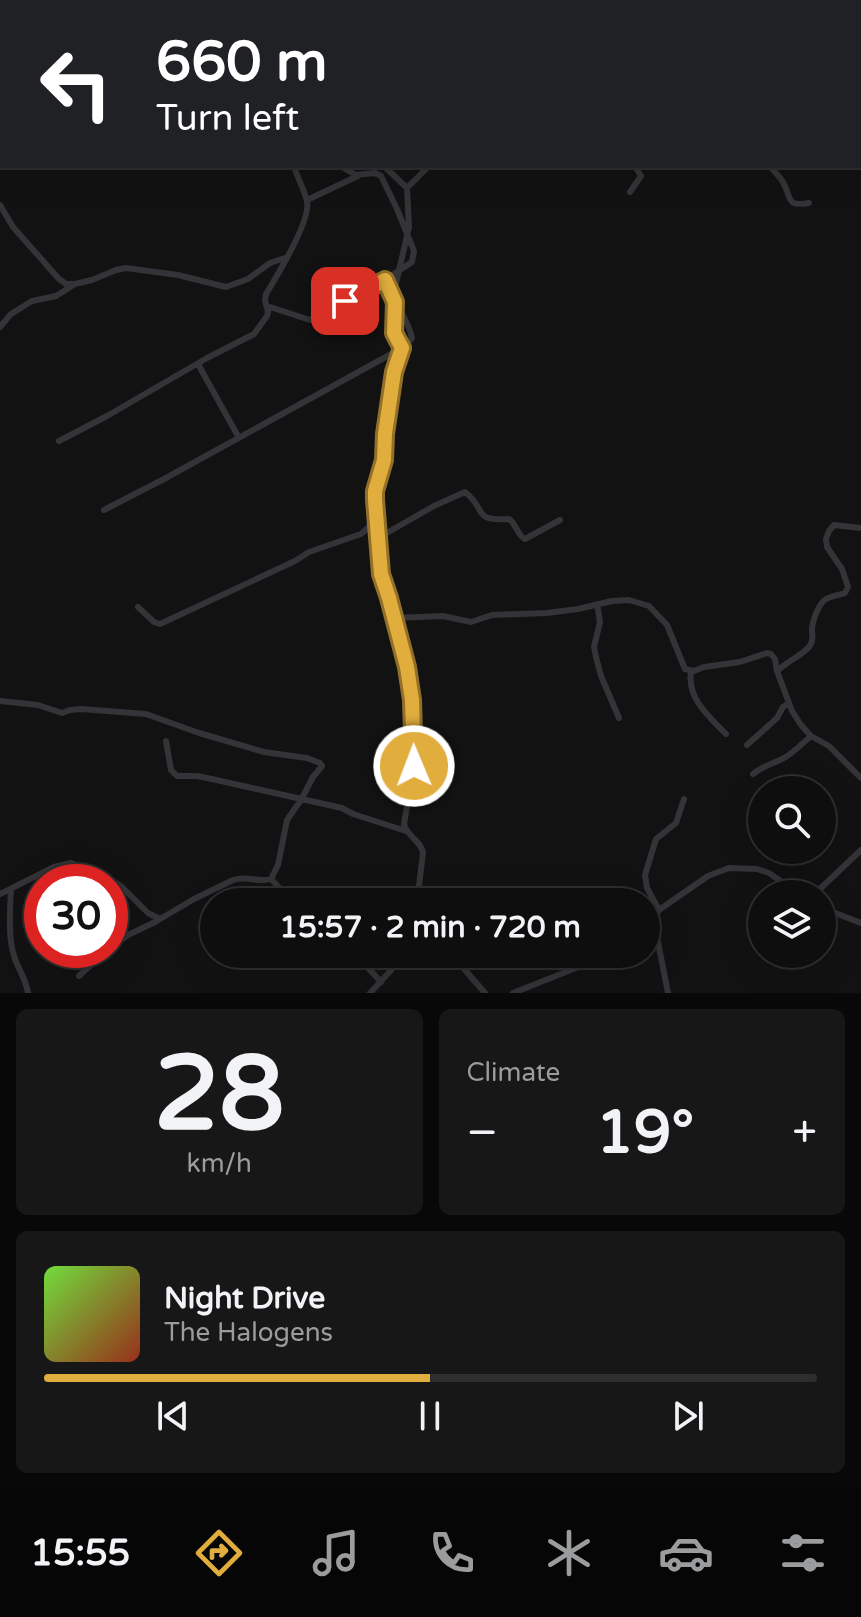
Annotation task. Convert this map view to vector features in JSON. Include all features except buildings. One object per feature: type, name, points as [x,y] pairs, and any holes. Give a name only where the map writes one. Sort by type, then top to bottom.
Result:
[{"type":"street","points":[[59,441],[254,334],[267,316],[265,297],[304,222],[308,207],[295,168]]},
{"type":"street","points":[[343,168],[359,176]]},
{"type":"street","points":[[386,168],[407,188],[407,233]]},
{"type":"street","points":[[407,188],[427,168]]},
{"type":"street","points":[[630,192],[641,176],[636,168]]},
{"type":"street","points":[[772,168],[782,180],[791,201],[795,204],[809,203]]},
{"type":"street","points":[[267,306],[310,320],[412,262],[414,251],[381,176],[375,173],[359,176],[307,200]]},
{"type":"street","points":[[0,205],[13,227],[66,284],[92,280],[126,268],[178,275],[230,287],[248,279],[270,263],[287,257]]},
{"type":"street","points":[[399,269],[394,333],[402,348],[394,372],[384,460],[375,491],[381,574],[407,667],[413,725],[414,766],[405,816],[406,831]]},
{"type":"street","points":[[104,510],[411,341],[412,335],[385,280]]},
{"type":"street","points":[[0,327],[11,314],[32,301],[56,296],[75,284]]},
{"type":"street","points":[[198,364],[239,438]]},
{"type":"street","points":[[377,531],[385,534],[465,492],[485,517],[509,519],[525,539],[560,520]]},
{"type":"street","points":[[138,607],[160,624],[309,552],[361,534],[376,516]]},
{"type":"street","points":[[777,671],[810,646],[814,636],[812,627],[823,601],[845,593],[848,587],[842,569],[827,547],[829,531],[834,525],[861,528]]},
{"type":"street","points":[[394,618],[443,616],[471,622],[492,615],[547,613],[629,600],[649,606],[667,625],[685,669],[691,672],[767,653],[774,656],[797,719],[811,736],[829,746],[861,778]]},
{"type":"street","points":[[597,604],[600,622],[594,647],[601,676],[619,718]]},
{"type":"street","points":[[691,672],[690,685],[697,702],[726,734]]},
{"type":"street","points":[[0,701],[38,705],[62,713],[81,709],[146,714],[199,733],[264,752],[316,761],[322,766],[287,820],[278,865],[271,879],[240,877],[128,935]]},
{"type":"street","points":[[747,745],[789,703]]},
{"type":"street","points":[[753,774],[759,768],[784,759],[811,736]]},
{"type":"street","points":[[166,741],[171,770],[177,776],[197,776],[342,808],[406,831],[419,843],[423,853],[419,888]]},
{"type":"street","points":[[647,888],[645,875],[656,837],[674,825],[684,799]]},
{"type":"street","points":[[829,880],[861,850]]},
{"type":"street","points":[[0,894],[54,867],[65,863],[76,864],[110,879],[148,913],[160,919]]},
{"type":"street","points":[[660,909],[708,876],[729,868],[757,869],[780,880]]},
{"type":"street","points":[[271,879],[280,888]]},
{"type":"street","points":[[11,889],[13,953],[28,993]]},
{"type":"street","points":[[836,914],[861,923]]},
{"type":"street","points":[[660,952],[668,993]]},
{"type":"street","points":[[79,976],[88,968]]},
{"type":"street","points":[[368,968],[381,982]]},
{"type":"street","points":[[370,993],[394,968]]},
{"type":"street","points":[[463,968],[485,993]]},
{"type":"street","points":[[513,993],[576,968]]},
{"type":"route","points":[[345,301],[385,280],[395,302],[394,333],[402,348],[394,372],[384,460],[375,500],[381,574],[407,667],[412,700],[414,766]]}]
